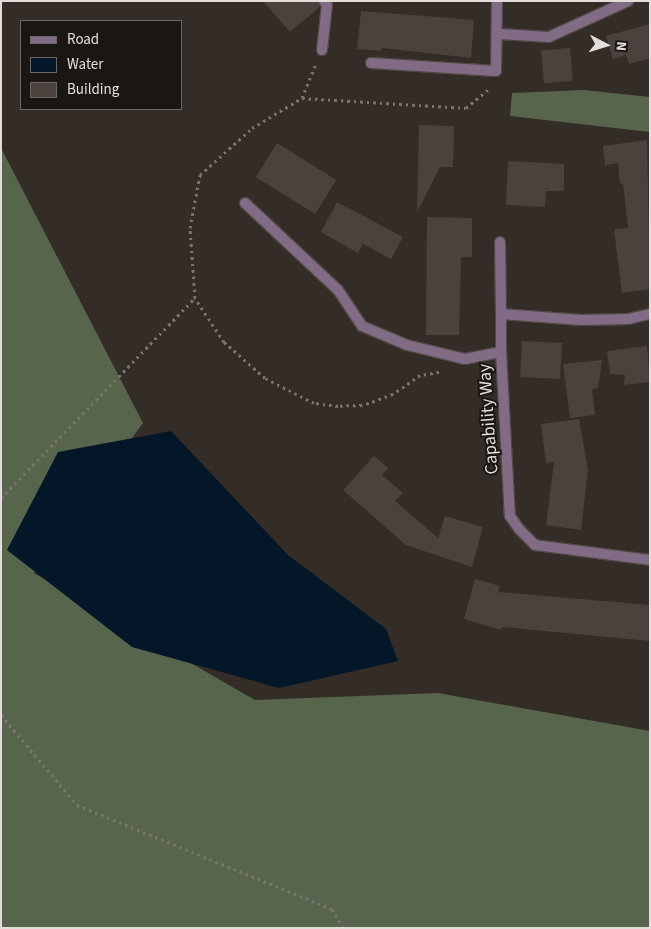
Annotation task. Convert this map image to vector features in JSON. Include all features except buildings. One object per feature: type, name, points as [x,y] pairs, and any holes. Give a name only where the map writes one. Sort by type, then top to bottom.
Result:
[{"type":"street","points":[[322,50],[327,5],[324,1]]},
{"type":"street","points":[[371,63],[496,71],[500,34],[497,1]]},
{"type":"street","points":[[500,34],[549,37],[628,1]]},
{"type":"street","points":[[245,203],[338,290],[362,326],[407,345],[465,359],[501,352]]},
{"type":"street","name":"Capability Way","points":[[500,242],[501,352],[510,516],[535,545],[650,560]]},
{"type":"street","points":[[501,314],[581,320],[629,319],[650,314]]},
{"type":"path","points":[[302,98],[322,50]]},
{"type":"path","points":[[446,371],[420,375],[392,394],[362,405],[314,403],[265,378],[230,348],[195,298],[190,228],[200,175],[252,128],[302,98],[466,108],[488,92],[496,71]]},
{"type":"path","points":[[1,498],[195,298]]},
{"type":"path","points":[[1,714],[77,805],[332,909],[343,928]]},
{"type":"green space","points":[[584,90],[650,97],[650,132],[510,116],[512,93]]},
{"type":"green space","points":[[1,148],[143,423],[34,573],[255,700],[438,693],[650,731],[650,928],[1,928]]},
{"type":"water","points":[[171,431],[288,555],[386,629],[398,661],[279,688],[132,647],[7,550],[58,452]]}]
